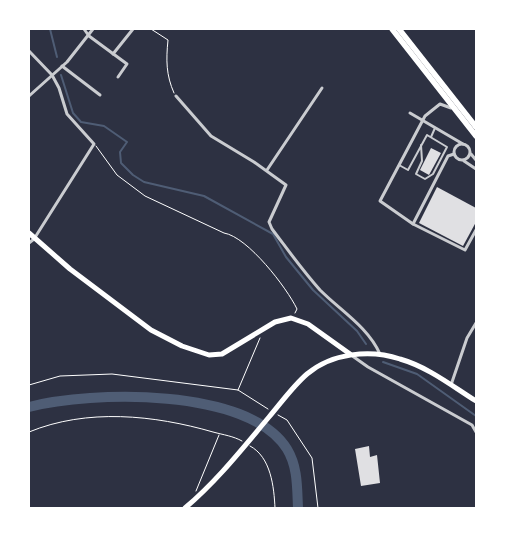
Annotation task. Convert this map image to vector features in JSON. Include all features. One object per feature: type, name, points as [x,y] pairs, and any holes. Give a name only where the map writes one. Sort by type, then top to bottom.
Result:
[{"type":"main road","points":[[392,29],[414,52]]},
{"type":"main road","points":[[399,29],[456,111],[476,136]]},
{"type":"main road","points":[[430,73],[476,127]]},
{"type":"main road","points":[[29,233],[151,330],[182,346],[209,355],[222,354],[275,322],[292,318],[308,324],[350,354]]},
{"type":"main road","points":[[185,508],[219,477],[307,374],[321,365],[350,354],[380,354],[408,361],[476,401]]},
{"type":"street","points":[[84,29],[88,36],[127,64],[118,77]]},
{"type":"street","points":[[29,96],[62,66],[93,29]]},
{"type":"street","points":[[113,54],[132,29]]},
{"type":"street","points":[[29,51],[52,75],[59,88],[67,114],[94,144],[29,243]]},
{"type":"street","points":[[62,66],[100,95]]},
{"type":"street","points":[[267,170],[322,88]]},
{"type":"street","points":[[176,96],[211,136],[267,170],[286,184],[271,214],[269,222],[272,229],[322,292],[357,323],[375,343],[380,354]]},
{"type":"street","points":[[456,111],[440,104],[422,121],[380,201],[413,224],[465,250],[476,230]]},
{"type":"street","points":[[410,112],[422,121],[469,146],[471,154],[476,160]]},
{"type":"street","points":[[454,154],[456,146],[463,144]]},
{"type":"street","points":[[413,224],[448,156],[454,154]]},
{"type":"street","points":[[454,154],[476,170]]},
{"type":"street","points":[[463,160],[471,154]]},
{"type":"street","points":[[450,385],[468,338],[476,323]]},
{"type":"street","points":[[350,354],[368,367],[472,425],[476,432]]},
{"type":"lane","points":[[431,137],[435,128]]},
{"type":"lane","points":[[399,165],[408,170],[421,145],[427,135],[447,147],[433,174],[425,179],[416,174],[422,161],[421,145]]},
{"type":"path","points":[[151,29],[168,40],[166,65],[168,80],[176,96]]},
{"type":"path","points":[[94,144],[116,175],[145,196],[224,233],[232,234],[243,242],[290,294],[297,309],[292,318]]},
{"type":"path","points":[[238,390],[262,330]]},
{"type":"path","points":[[29,385],[60,376],[112,374],[238,390],[270,410]]},
{"type":"path","points":[[278,415],[287,420],[312,458],[318,508]]},
{"type":"path","points":[[29,432],[52,423],[127,416],[199,428],[234,437],[254,448],[263,457],[270,472],[275,508]]},
{"type":"path","points":[[197,498],[195,492],[219,434]]},
{"type":"building","points":[[431,148],[441,153],[429,175],[420,170]]},
{"type":"building","points":[[437,187],[476,208],[476,222],[463,246],[419,223]]},
{"type":"building","points":[[369,446],[370,457],[377,455],[380,483],[361,486],[355,449]]},
{"type":"waterway","points":[[50,29],[57,57]]},
{"type":"waterway","points":[[61,75],[73,113],[81,122],[104,126],[127,142],[120,152],[121,163],[133,175],[144,182],[204,196],[273,234],[286,257],[313,290],[357,331],[366,344]]},
{"type":"waterway","points":[[383,362],[417,374],[476,416]]},
{"type":"waterway","points":[[29,407],[90,398],[128,397],[167,399],[205,404],[239,414],[268,429],[287,449],[295,470],[298,508]]}]
